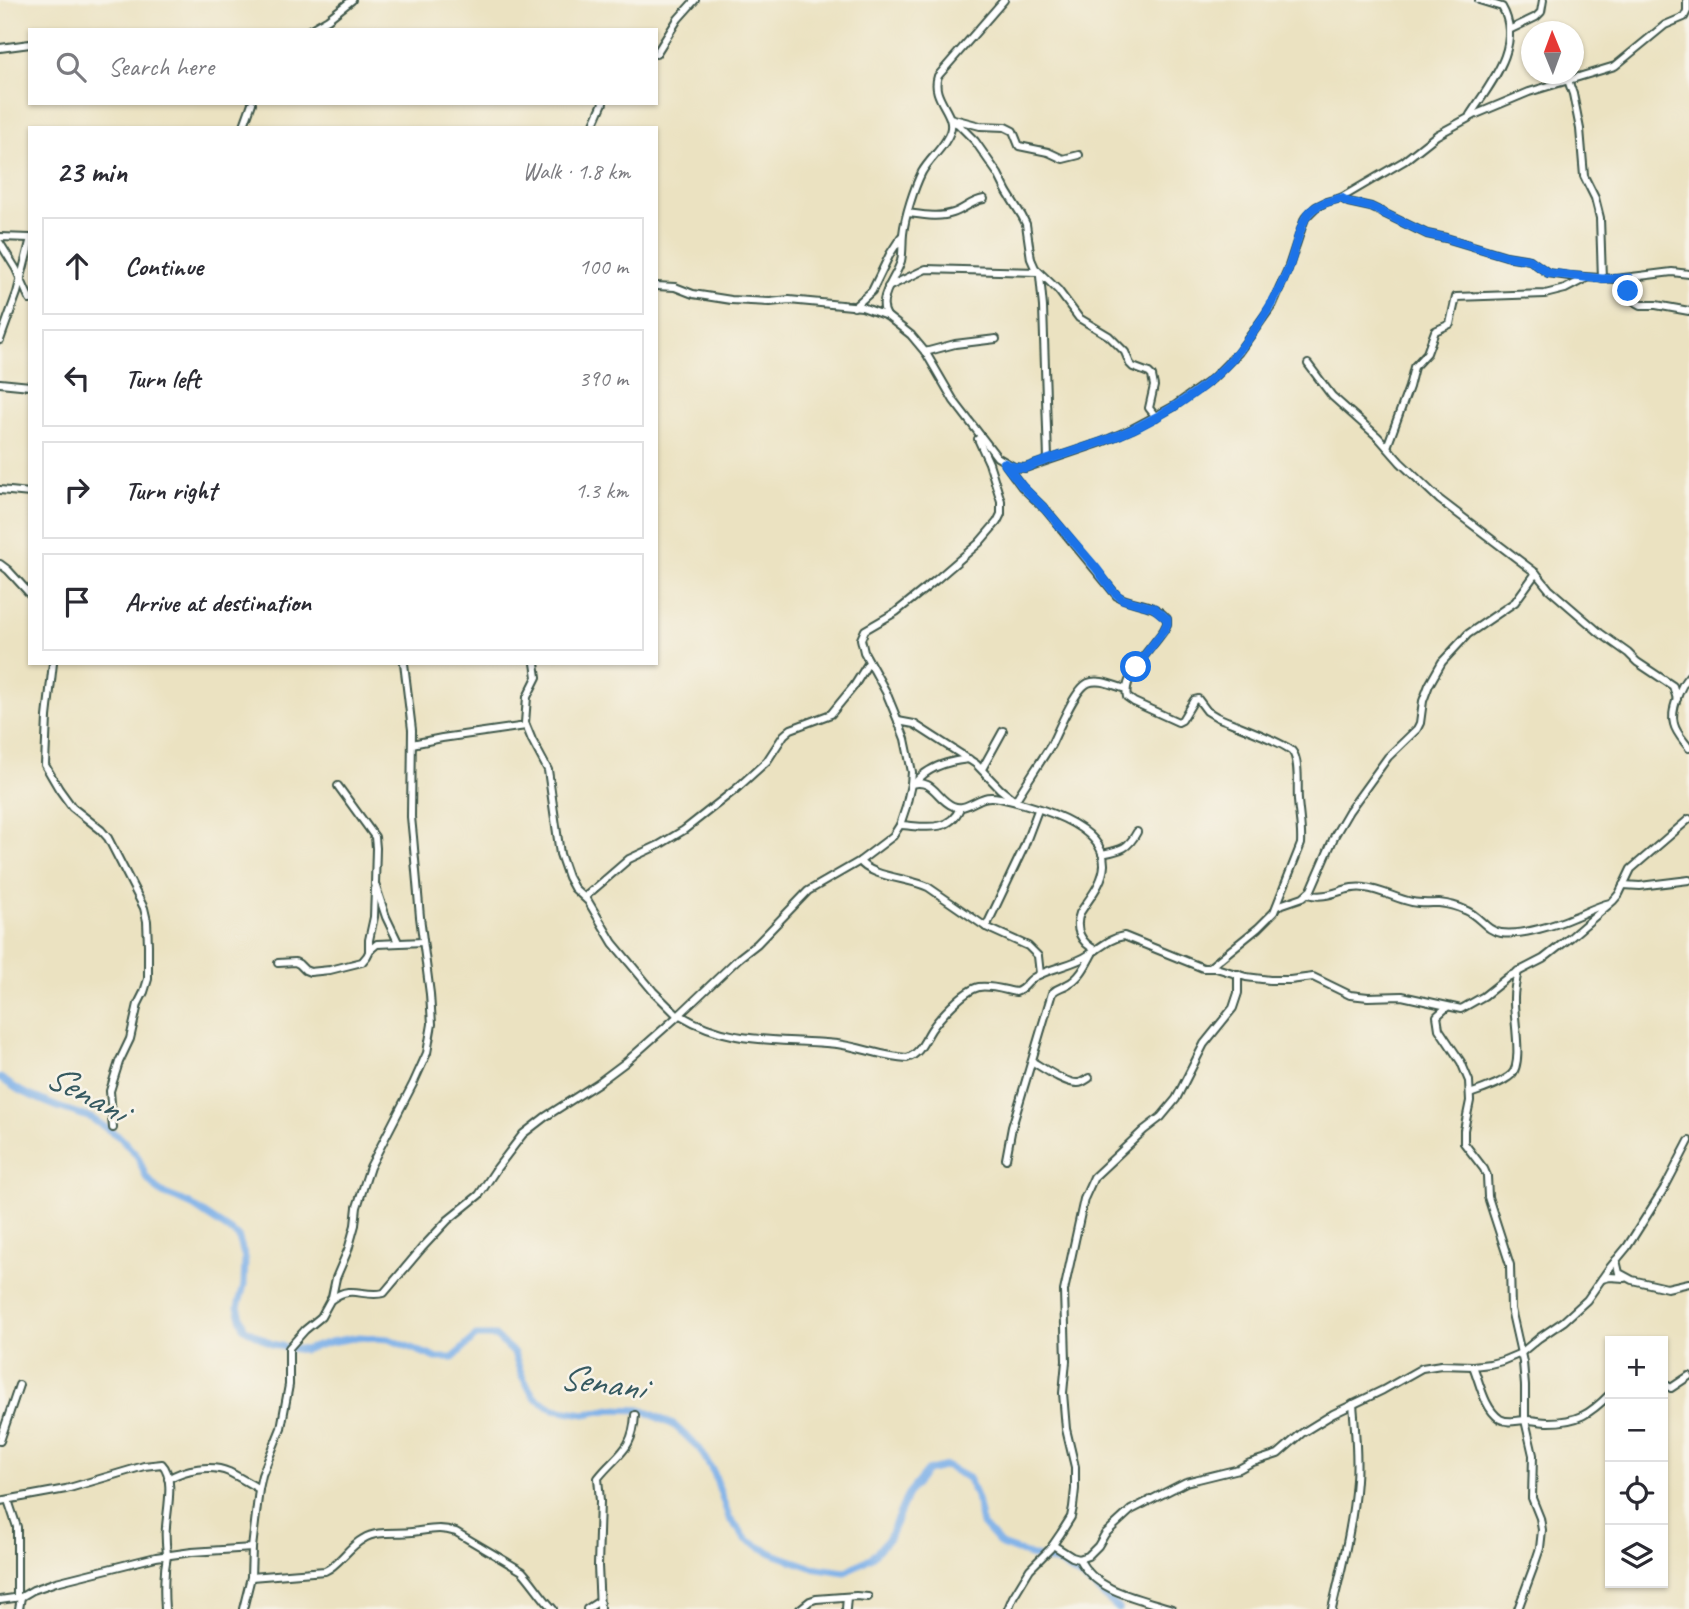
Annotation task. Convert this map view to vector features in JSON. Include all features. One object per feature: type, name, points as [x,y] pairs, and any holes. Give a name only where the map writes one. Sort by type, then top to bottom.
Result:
[{"type":"street","points":[[312,28],[352,0]]},
{"type":"street","points":[[658,51],[678,19],[695,0]]},
{"type":"street","points":[[887,316],[884,306],[886,293],[901,261],[903,235],[918,182],[951,130],[950,119],[935,84],[938,76],[1004,0]]},
{"type":"street","points":[[1468,118],[1494,80],[1510,41],[1508,16],[1502,7],[1479,0]]},
{"type":"street","points":[[1509,30],[1536,17],[1541,12],[1543,0]]},
{"type":"street","points":[[1584,75],[1618,65],[1665,25],[1684,17],[1687,0]]},
{"type":"street","points":[[0,48],[28,44]]},
{"type":"street","points":[[1004,463],[1025,468],[1120,435],[1183,400],[1212,379],[1238,353],[1273,304],[1305,218],[1316,207],[1341,198],[1404,161],[1437,135],[1468,118],[1555,84]]},
{"type":"street","points":[[1569,84],[1580,129],[1584,176],[1595,198],[1600,218],[1602,279]]},
{"type":"street","points":[[244,126],[251,105]]},
{"type":"street","points":[[594,126],[602,105]]},
{"type":"street","points":[[950,119],[1005,127],[1013,131],[1019,146],[1048,152],[1060,158],[1079,155]]},
{"type":"street","points":[[950,119],[975,141],[998,174],[1026,224],[1032,264],[1039,274],[1058,290],[1079,318],[1104,332],[1122,349],[1130,364],[1152,376],[1154,386],[1149,408],[1156,417]]},
{"type":"street","points":[[1341,198],[1371,207],[1427,234],[1530,260],[1548,273],[1602,279],[1676,272],[1689,274]]},
{"type":"street","points":[[908,213],[953,214],[972,202],[984,199]]},
{"type":"street","points":[[854,307],[872,291],[890,254],[903,235]]},
{"type":"street","points":[[0,237],[28,240]]},
{"type":"street","points":[[0,243],[28,296]]},
{"type":"street","points":[[0,340],[28,248]]},
{"type":"street","points":[[888,287],[926,268],[1039,274]]},
{"type":"street","points":[[1039,274],[1043,307],[1048,459]]},
{"type":"street","points":[[1387,447],[1414,367],[1427,353],[1435,331],[1450,324],[1457,297],[1545,294],[1565,289],[1586,278]]},
{"type":"street","points":[[1629,278],[1628,291],[1637,303],[1689,311]]},
{"type":"street","points":[[658,286],[675,287],[693,294],[731,300],[789,300],[854,307],[873,310],[887,316],[911,335],[925,352],[971,424],[1113,591],[1122,599],[1154,608],[1167,619],[1164,630],[1136,667],[1126,689],[1126,696],[1178,722],[1185,716],[1194,700],[1198,699],[1207,711],[1217,717],[1259,734],[1293,752],[1297,765],[1301,844],[1270,918],[1210,967]]},
{"type":"street","points":[[925,352],[955,344],[996,339]]},
{"type":"street","points":[[1308,364],[1332,396],[1440,500],[1536,573],[1549,590],[1600,633],[1673,686],[1677,699]]},
{"type":"street","points":[[0,383],[28,386]]},
{"type":"street","points":[[331,1299],[347,1291],[384,1293],[449,1220],[479,1195],[523,1134],[626,1062],[757,944],[808,891],[860,861],[893,835],[900,825],[913,783],[910,758],[898,721],[869,662],[861,639],[865,630],[896,612],[936,580],[979,543],[997,522],[1001,514],[1001,501],[989,463],[971,424]]},
{"type":"street","points":[[0,490],[28,493]]},
{"type":"street","points":[[0,564],[28,592]]},
{"type":"street","points":[[1277,906],[1308,894],[1315,884],[1335,835],[1349,811],[1388,757],[1417,729],[1423,701],[1442,662],[1468,634],[1515,601],[1536,573]]},
{"type":"street","points":[[585,897],[629,859],[684,830],[736,789],[767,761],[784,735],[792,729],[831,714],[869,662]]},
{"type":"street","points":[[54,665],[47,717],[45,765],[72,807],[101,830],[113,846],[144,908],[147,921],[148,979],[138,1004],[130,1039],[110,1091],[113,1128]]},
{"type":"street","points":[[243,1609],[251,1577],[259,1489],[281,1428],[289,1385],[289,1349],[305,1330],[321,1317],[331,1299],[336,1278],[348,1251],[357,1206],[370,1167],[428,1053],[432,1024],[411,817],[412,744],[404,665]]},
{"type":"street","points":[[535,665],[537,677],[527,697],[526,726],[548,770],[556,833],[564,868],[574,888],[585,897],[613,943],[653,991],[679,1016],[712,1031],[747,1039],[841,1045],[911,1057],[918,1052],[932,1028],[971,989],[985,987],[1017,992],[1040,974],[1079,961],[1116,937],[1124,936],[1203,968],[1210,967],[1270,980],[1313,977],[1360,997],[1402,996],[1447,1007],[1464,1008],[1518,971],[1543,959],[1610,903],[1619,894],[1631,869],[1689,819]]},
{"type":"street","points":[[1689,676],[1681,687],[1673,720],[1674,727],[1689,748]]},
{"type":"street","points":[[1015,802],[1081,688],[1090,682],[1097,682],[1126,689]]},
{"type":"street","points":[[898,721],[914,724],[969,759],[1015,802]]},
{"type":"street","points":[[412,744],[526,726]]},
{"type":"street","points":[[982,769],[1003,731]]},
{"type":"street","points":[[913,783],[939,766],[969,759]]},
{"type":"street","points":[[913,783],[928,785],[953,807],[960,808],[992,797],[1015,802],[1063,818],[1081,827],[1094,839],[1104,865],[1098,885],[1078,919],[1078,930],[1082,939],[1094,951]]},
{"type":"street","points":[[338,786],[376,842],[374,917],[369,953]]},
{"type":"street","points":[[900,825],[930,828],[942,826],[957,816],[960,808]]},
{"type":"street","points":[[986,927],[1038,810]]},
{"type":"street","points":[[1102,854],[1118,851],[1129,845],[1137,832]]},
{"type":"street","points":[[860,861],[867,868],[928,887],[986,927],[1028,946],[1038,956],[1040,974]]},
{"type":"street","points":[[1623,885],[1640,886],[1689,880]]},
{"type":"street","points":[[375,884],[398,942]]},
{"type":"street","points":[[1308,894],[1318,897],[1356,887],[1369,888],[1419,904],[1439,903],[1456,907],[1472,913],[1501,933],[1516,933],[1556,924],[1610,903]]},
{"type":"street","points":[[278,964],[295,962],[308,971],[330,970],[362,962],[377,944],[423,942]]},
{"type":"street","points":[[1006,1159],[1012,1127],[1052,993],[1071,983],[1080,974],[1094,951]]},
{"type":"street","points":[[1470,1094],[1507,1078],[1516,1069],[1514,998],[1518,971]]},
{"type":"street","points":[[1009,1609],[1030,1569],[1053,1545],[1071,1517],[1075,1467],[1066,1429],[1063,1393],[1066,1361],[1064,1291],[1084,1199],[1094,1177],[1161,1117],[1176,1099],[1204,1044],[1233,1008],[1238,993],[1238,974]]},
{"type":"street","points":[[1447,1007],[1437,1016],[1437,1022],[1469,1081],[1464,1143],[1481,1163],[1487,1176],[1488,1197],[1510,1265],[1511,1310],[1523,1362],[1525,1420],[1533,1455],[1532,1498],[1542,1530],[1537,1557],[1518,1609]]},
{"type":"street","points":[[1033,1062],[1069,1081],[1081,1083],[1089,1078]]},
{"type":"street","points":[[1053,1545],[1067,1556],[1079,1559],[1088,1556],[1106,1533],[1131,1510],[1186,1482],[1239,1469],[1278,1454],[1302,1433],[1333,1414],[1422,1368],[1441,1365],[1474,1366],[1502,1361],[1521,1353],[1573,1314],[1587,1300],[1657,1201],[1689,1141]]},
{"type":"street","points":[[1616,1260],[1618,1272],[1626,1278]]},
{"type":"street","points":[[1602,1279],[1626,1278],[1667,1288],[1689,1283]]},
{"type":"street","points":[[1474,1366],[1487,1404],[1499,1418],[1508,1422],[1577,1419],[1605,1399]]},
{"type":"street","points":[[1668,1386],[1671,1388],[1689,1376]]},
{"type":"street","points":[[0,1441],[19,1385]]},
{"type":"street","points":[[1332,1609],[1349,1534],[1356,1479],[1353,1404]]},
{"type":"street","points":[[587,1609],[599,1605],[598,1478],[631,1441],[635,1415]]},
{"type":"street","points":[[19,1609],[17,1527],[3,1500],[66,1489],[159,1463],[165,1466],[169,1479],[165,1609]]},
{"type":"street","points":[[169,1479],[191,1470],[219,1469],[259,1489]]},
{"type":"street","points":[[251,1577],[325,1571],[347,1550],[372,1534],[447,1529],[523,1571],[538,1594],[554,1609]]},
{"type":"street","points":[[0,1600],[19,1597],[58,1582],[141,1560],[202,1551],[252,1548]]},
{"type":"street","points":[[1079,1559],[1084,1568],[1100,1583],[1117,1592],[1172,1609]]},
{"type":"street","points":[[846,1609],[847,1597]]},
{"type":"street","points":[[800,1609],[816,1599],[868,1597]]},
{"type":"waterway","name":"Senani","points":[[0,1078],[22,1092],[91,1118],[121,1138],[138,1157],[146,1177],[160,1192],[188,1203],[238,1236],[245,1258],[244,1285],[238,1307],[244,1328],[272,1344],[304,1350],[359,1337],[389,1339],[436,1358],[453,1358],[476,1336],[495,1336],[514,1353],[522,1376],[534,1397],[554,1409],[585,1414],[612,1409],[643,1410],[675,1426],[699,1448],[714,1473],[729,1518],[747,1540],[776,1555],[811,1567],[845,1572],[872,1557],[889,1538],[908,1494],[927,1471],[946,1466],[968,1478],[977,1499],[982,1524],[1001,1545],[1061,1564],[1088,1582],[1119,1609]]},
{"type":"route","points":[[1136,667],[1164,630],[1167,619],[1148,605],[1117,596],[1096,568],[1004,463],[1025,468],[1120,435],[1173,407],[1212,379],[1238,353],[1273,304],[1305,218],[1316,207],[1341,198],[1371,207],[1427,234],[1530,260],[1548,273],[1602,279],[1629,278],[1628,291]]}]
